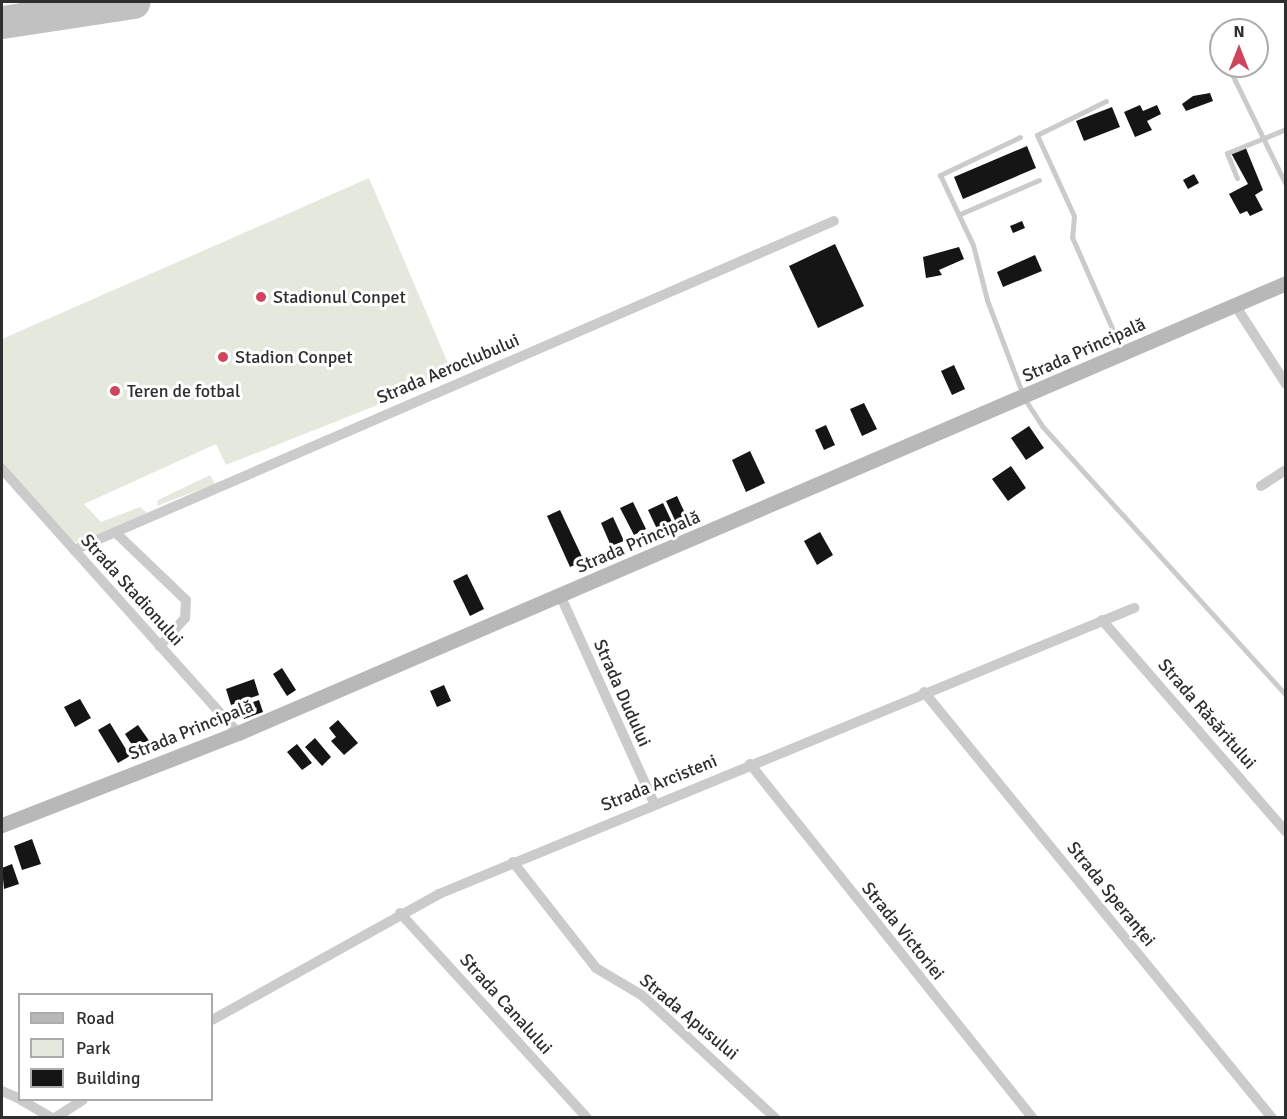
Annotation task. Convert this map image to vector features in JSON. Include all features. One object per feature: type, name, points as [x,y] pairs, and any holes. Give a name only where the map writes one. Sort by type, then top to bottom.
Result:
[{"type":"main road","name":"Strada Principală","points":[[2,825],[238,733],[561,597],[1286,283]]},
{"type":"street","name":"Strada Aeroclubului","points":[[74,550],[834,221]]},
{"type":"street","points":[[1235,304],[1286,384]]},
{"type":"street","name":"Strada Stadionului","points":[[2,469],[238,733]]},
{"type":"street","points":[[1261,486],[1286,470]]},
{"type":"street","points":[[116,532],[186,600],[185,618],[160,646]]},
{"type":"street","name":"Strada Dudului","points":[[561,597],[654,803]]},
{"type":"street","name":"Strada Arcisteni","points":[[213,1019],[400,913],[513,862],[1134,608]]},
{"type":"street","name":"Strada Răsăritului","points":[[1102,620],[1286,832]]},
{"type":"street","name":"Strada Speranței","points":[[924,692],[1272,1118]]},
{"type":"street","name":"Strada Victoriei","points":[[750,764],[1033,1118]]},
{"type":"street","name":"Strada Apusului","points":[[513,862],[596,968],[642,996],[775,1118]]},
{"type":"street","name":"Strada Canalului","points":[[400,913],[587,1118]]},
{"type":"street","points":[[2,1091],[18,1098]]},
{"type":"street","points":[[24,1101],[54,1118],[81,1101]]},
{"type":"lane","points":[[1233,78],[1286,185]]},
{"type":"lane","points":[[1106,101],[1037,135],[1074,216],[1072,237],[1123,354]]},
{"type":"lane","points":[[1237,178],[1226,155],[1260,136],[1286,129]]},
{"type":"lane","points":[[1020,137],[940,172],[960,214],[1024,398],[1042,426],[1286,695]]},
{"type":"lane","points":[[960,214],[1039,180]]},
{"type":"green space","name":"Stadion Conpet","points":[[369,178],[453,375],[226,465],[216,444],[84,504],[101,522],[140,507],[147,513],[94,543],[72,542],[2,465],[2,339]]},
{"type":"green space","points":[[210,475],[215,484],[157,506],[158,500]]},
{"type":"building","points":[[1210,93],[1213,101],[1186,111],[1182,104],[1193,96]]},
{"type":"building","points":[[1140,105],[1143,111],[1157,105],[1161,114],[1147,121],[1152,130],[1135,137],[1124,112]]},
{"type":"building","points":[[1112,107],[1120,127],[1084,141],[1076,121]]},
{"type":"building","points":[[1027,146],[1036,168],[963,199],[954,177]]},
{"type":"building","points":[[1245,146],[1263,190],[1255,195],[1263,210],[1250,216],[1247,211],[1240,214],[1229,194],[1248,184],[1231,153]]},
{"type":"building","points":[[1194,174],[1199,183],[1188,189],[1183,180]]},
{"type":"building","points":[[1022,221],[1025,228],[1013,233],[1010,226]]},
{"type":"building","points":[[835,244],[864,306],[818,328],[789,266]]},
{"type":"building","points":[[959,247],[964,259],[939,270],[942,275],[926,278],[923,257]]},
{"type":"building","points":[[1035,255],[1042,271],[1003,287],[997,272]]},
{"type":"building","points":[[954,365],[965,389],[952,395],[941,371]]},
{"type":"building","points":[[864,403],[877,429],[862,436],[850,409]]},
{"type":"building","points":[[826,425],[835,445],[824,450],[815,430]]},
{"type":"building","points":[[1029,426],[1044,448],[1026,460],[1011,438]]},
{"type":"building","points":[[750,451],[765,483],[746,492],[732,460]]},
{"type":"building","points":[[1011,466],[1026,488],[1008,501],[992,479]]},
{"type":"building","points":[[677,496],[690,524],[679,529],[666,501]]},
{"type":"building","points":[[633,502],[646,529],[634,535],[620,508]]},
{"type":"building","points":[[663,503],[672,522],[657,529],[648,510]]},
{"type":"building","points":[[560,510],[584,561],[570,567],[547,516]]},
{"type":"building","points":[[613,517],[624,541],[611,546],[601,523]]},
{"type":"building","points":[[820,532],[833,555],[817,565],[804,541]]},
{"type":"building","points":[[467,574],[484,609],[470,616],[453,581]]},
{"type":"building","points":[[282,668],[296,690],[287,696],[273,674]]},
{"type":"building","points":[[254,679],[259,695],[231,705],[226,689]]},
{"type":"building","points":[[444,685],[451,701],[437,707],[430,691]]},
{"type":"building","points":[[80,699],[91,718],[75,727],[64,707]]},
{"type":"building","points":[[259,700],[263,712],[244,719],[240,707]]},
{"type":"building","points":[[338,720],[358,743],[344,755],[331,741],[336,737],[329,728]]},
{"type":"building","points":[[110,723],[130,756],[118,763],[98,730]]},
{"type":"building","points":[[138,725],[150,742],[136,751],[125,734]]},
{"type":"building","points":[[315,738],[331,757],[322,766],[305,747]]},
{"type":"building","points":[[297,744],[312,763],[302,770],[287,752]]},
{"type":"building","points":[[32,839],[41,864],[22,870],[14,846]]},
{"type":"building","points":[[12,864],[19,884],[4,889],[2,868]]},
{"type":"taxiway","points":[[2,22],[133,2]]},
{"type":"place","name":"Stadionul Conpet","points":[[261,297]]},
{"type":"place","name":"Stadion Conpet","points":[[223,357]]},
{"type":"place","name":"Teren de fotbal","points":[[115,391]]}]
